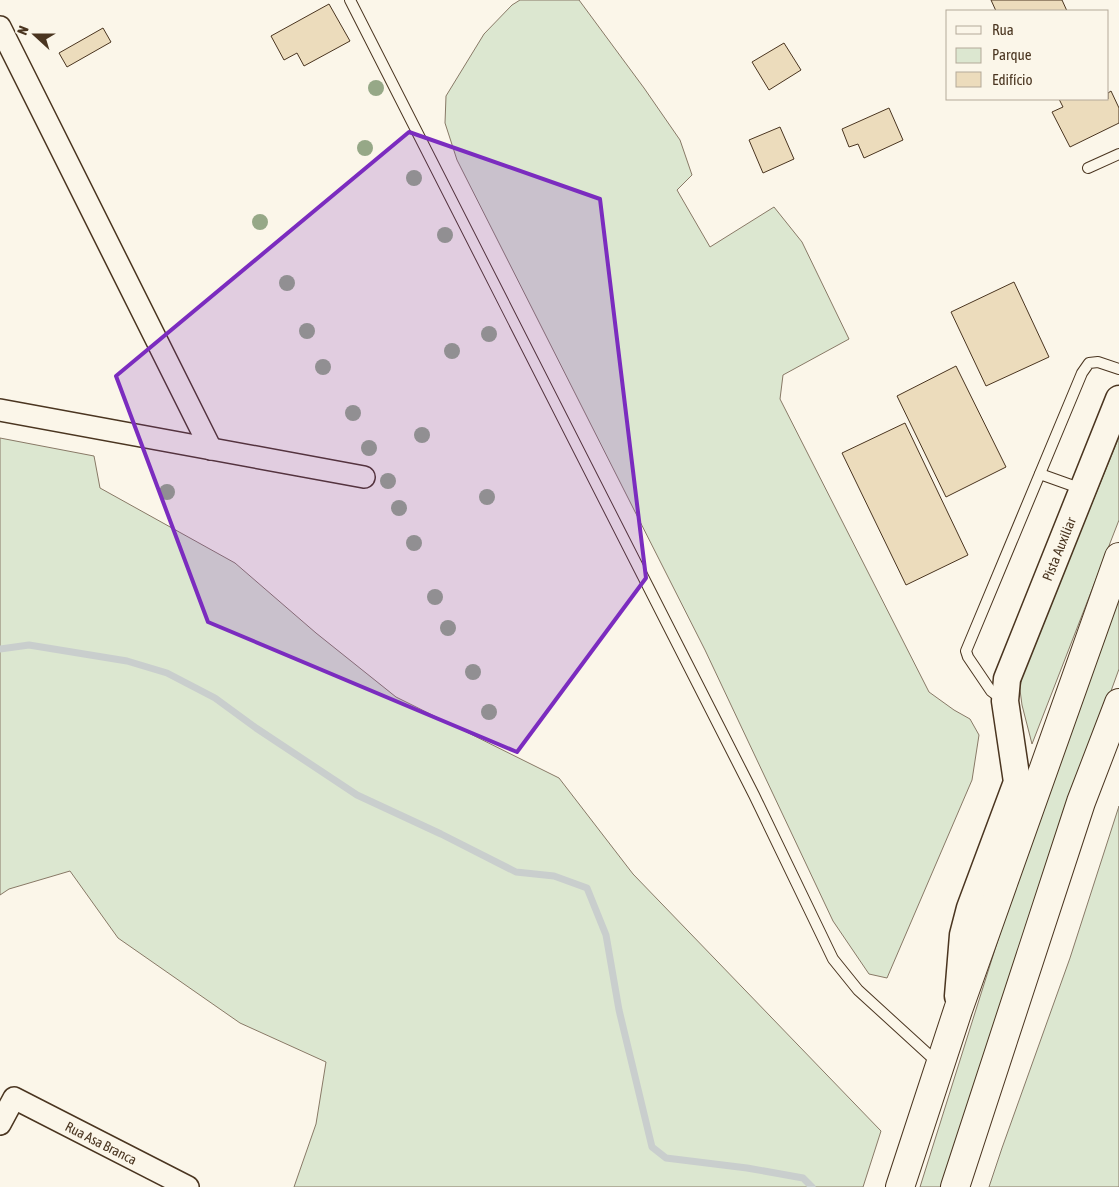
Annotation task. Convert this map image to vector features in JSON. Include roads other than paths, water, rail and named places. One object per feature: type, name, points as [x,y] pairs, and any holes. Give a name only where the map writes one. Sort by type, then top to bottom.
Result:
[{"type":"highway","points":[[900,1187],[958,1010],[1119,558]]},
{"type":"highway","points":[[955,1187],[1081,802],[1119,703]]},
{"type":"street","points":[[0,28],[211,449]]},
{"type":"street","name":"Pista Auxiliar","points":[[958,1010],[962,935],[970,908],[1017,782],[1004,701],[1007,679],[1119,399]]},
{"type":"street","points":[[0,410],[364,476]]},
{"type":"street","name":"Rua Asa Branca","points":[[0,1124],[14,1098],[188,1187]]},
{"type":"lane","points":[[350,0],[754,795],[833,959],[858,990],[940,1064]]},
{"type":"lane","points":[[1088,168],[1119,154]]},
{"type":"lane","points":[[1004,701],[991,691],[968,657],[966,650],[1082,373],[1089,363],[1098,362],[1119,369]]},
{"type":"lane","points":[[1040,474],[1083,490]]},
{"type":"waterway","points":[[0,649],[29,645],[127,661],[167,673],[215,698],[256,728],[357,795],[441,834],[516,872],[554,876],[587,888],[606,935],[619,1010],[652,1147],[666,1158],[747,1168],[803,1178],[812,1187]]}]
